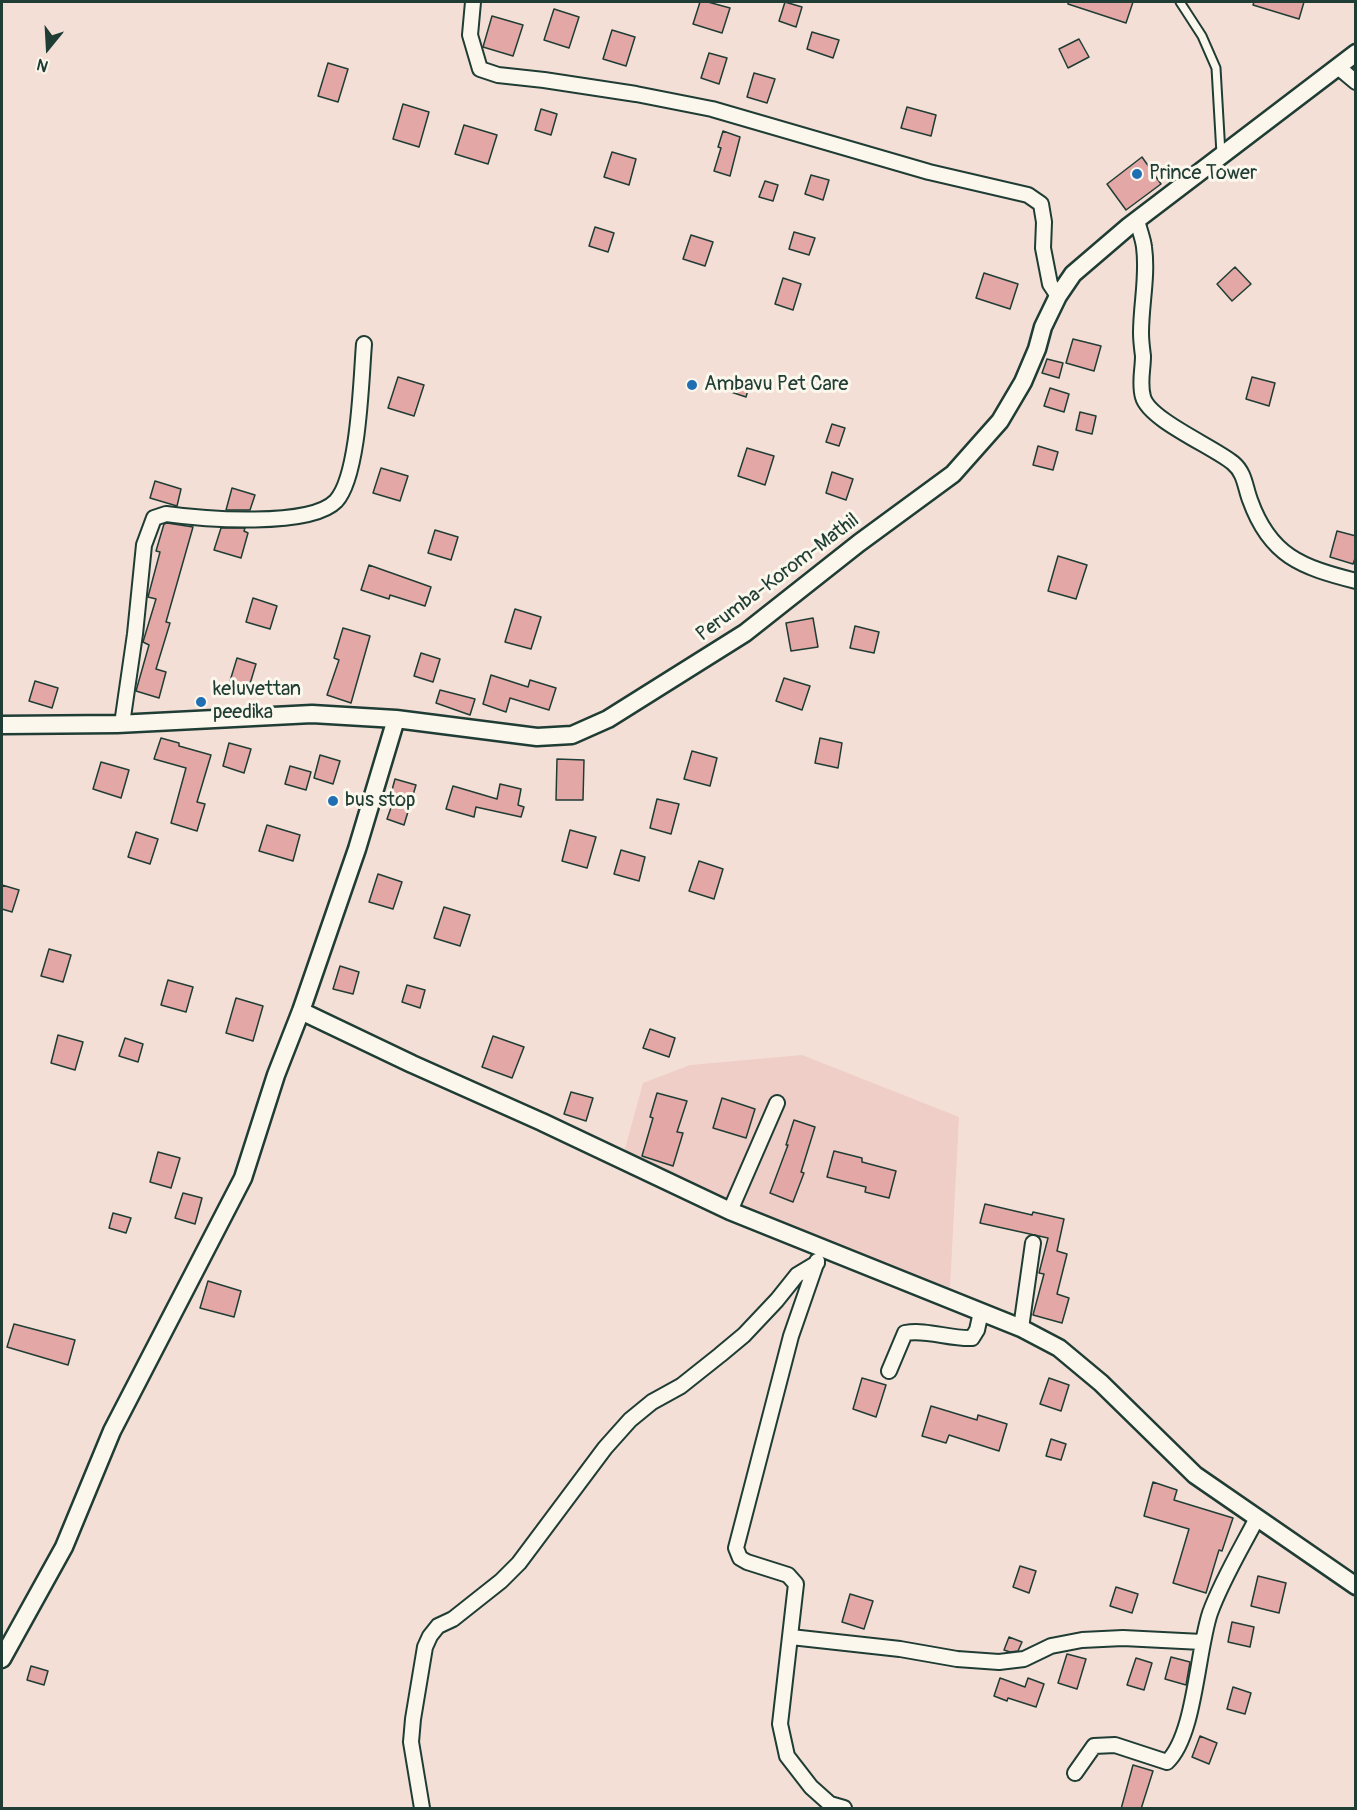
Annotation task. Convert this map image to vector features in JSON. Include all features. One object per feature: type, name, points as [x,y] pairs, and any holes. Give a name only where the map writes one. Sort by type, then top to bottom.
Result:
[{"type":"street","points":[[473,2],[470,36],[480,69],[498,75],[636,94],[712,109],[929,172],[1028,195],[1041,204],[1044,222],[1043,248],[1050,284],[1058,296]]},
{"type":"street","name":"Perumba-Korom-Mathil","points":[[2,725],[122,724],[312,714],[396,719],[537,737],[572,735],[608,719],[746,633],[859,543],[953,474],[1000,421],[1023,382],[1037,349],[1043,327],[1058,296],[1073,274],[1137,220],[1356,53]]},
{"type":"street","points":[[1338,67],[1356,82]]},
{"type":"street","points":[[1137,220],[1144,245],[1146,272],[1141,332],[1143,399],[1149,408],[1194,440],[1226,457],[1236,466],[1244,479],[1260,524],[1276,546],[1291,559],[1356,581]]},
{"type":"street","points":[[122,724],[135,633],[144,545],[154,518],[166,514],[241,521],[319,512],[336,500],[347,480],[356,445],[364,344]]},
{"type":"street","points":[[2,1659],[63,1547],[112,1431],[243,1178],[276,1075],[301,1011],[357,849],[396,719]]},
{"type":"street","points":[[301,1011],[542,1122],[819,1255],[981,1312],[1021,1328],[1059,1348],[1101,1383],[1195,1475],[1356,1586]]},
{"type":"street","points":[[730,1211],[777,1103]]},
{"type":"street","points":[[1021,1328],[1033,1243]]},
{"type":"street","points":[[819,1255],[792,1336],[736,1548],[740,1558],[788,1575],[796,1584],[780,1724],[787,1756],[811,1786],[830,1804],[843,1809]]},
{"type":"street","points":[[422,1809],[411,1742],[425,1647],[430,1636],[438,1626],[453,1619],[501,1581],[519,1563],[605,1448],[630,1420],[652,1402],[681,1386],[744,1335],[797,1275],[819,1255]]},
{"type":"street","points":[[889,1371],[904,1333],[918,1331],[959,1339],[972,1338],[977,1330],[981,1312]]},
{"type":"street","points":[[1075,1773],[1095,1746],[1115,1745],[1167,1762],[1175,1755],[1190,1708],[1202,1642],[1220,1585],[1257,1518]]},
{"type":"street","points":[[791,1637],[957,1659],[999,1662],[1024,1659],[1051,1646],[1082,1640],[1124,1638],[1202,1642]]},
{"type":"lane","points":[[1180,2],[1202,36],[1216,68],[1221,157]]},
{"type":"shaded area","points":[[802,1055],[959,1117],[950,1288],[786,1224],[623,1156],[643,1083],[690,1065]]},
{"type":"building","points":[[700,2],[730,8],[722,33],[693,24]]},
{"type":"building","points":[[785,2],[802,7],[796,27],[779,21]]},
{"type":"building","points":[[1068,2],[1133,2],[1126,23],[1068,4]]},
{"type":"building","points":[[1254,2],[1304,2],[1299,19],[1253,5]]},
{"type":"building","points":[[554,9],[579,17],[569,48],[544,40]]},
{"type":"building","points":[[492,16],[523,25],[513,56],[483,47]]},
{"type":"building","points":[[612,30],[635,37],[626,66],[603,59]]},
{"type":"building","points":[[812,32],[839,40],[833,58],[807,49]]},
{"type":"building","points":[[1079,39],[1089,57],[1068,68],[1059,49]]},
{"type":"building","points":[[709,53],[727,58],[719,84],[701,78]]},
{"type":"building","points":[[328,63],[348,69],[338,102],[318,96]]},
{"type":"building","points":[[754,73],[775,79],[767,103],[747,97]]},
{"type":"building","points":[[403,104],[429,112],[419,147],[393,139]]},
{"type":"building","points":[[907,107],[936,115],[931,136],[901,128]]},
{"type":"building","points":[[541,109],[557,114],[551,135],[535,130]]},
{"type":"building","points":[[464,125],[497,135],[488,164],[455,154]]},
{"type":"building","points":[[723,131],[740,137],[730,176],[714,171]]},
{"type":"building","points":[[612,152],[636,159],[629,185],[604,177]]},
{"type":"building","points":[[1142,157],[1161,184],[1126,210],[1107,184]]},
{"type":"building","points":[[811,175],[829,180],[823,200],[805,194]]},
{"type":"building","points":[[765,181],[778,185],[773,201],[759,197]]},
{"type":"building","points":[[595,227],[614,233],[608,252],[589,246]]},
{"type":"building","points":[[794,232],[815,238],[809,255],[789,249]]},
{"type":"building","points":[[691,235],[713,242],[705,266],[683,259]]},
{"type":"building","points":[[1235,267],[1251,284],[1232,301],[1217,284]]},
{"type":"building","points":[[984,273],[1018,284],[1010,309],[976,298]]},
{"type":"building","points":[[783,278],[801,284],[793,310],[775,304]]},
{"type":"building","points":[[1073,339],[1101,346],[1094,371],[1066,363]]},
{"type":"building","points":[[1047,359],[1063,363],[1059,378],[1042,373]]},
{"type":"building","points":[[398,377],[424,385],[414,416],[388,408]]},
{"type":"building","points":[[1252,377],[1275,383],[1269,406],[1246,399]]},
{"type":"building","points":[[735,379],[750,383],[746,397],[731,392]]},
{"type":"building","points":[[1050,388],[1069,394],[1064,412],[1044,406]]},
{"type":"building","points":[[1080,412],[1096,416],[1092,434],[1076,430]]},
{"type":"building","points":[[832,424],[845,428],[839,446],[826,442]]},
{"type":"building","points":[[1038,446],[1058,452],[1053,470],[1033,465]]},
{"type":"building","points":[[747,448],[774,456],[765,485],[738,476]]},
{"type":"building","points":[[381,468],[408,476],[400,501],[373,493]]},
{"type":"building","points":[[832,472],[853,479],[846,500],[826,493]]},
{"type":"building","points":[[155,481],[181,489],[177,506],[150,498]]},
{"type":"building","points":[[232,488],[255,495],[250,510],[226,510]]},
{"type":"building","points":[[164,524],[193,527],[166,622],[170,623],[156,669],[166,672],[159,698],[136,691],[149,645],[143,642],[156,599],[148,597],[160,552],[156,551]]},
{"type":"building","points":[[221,528],[245,528],[244,531],[248,533],[241,558],[214,550]]},
{"type":"building","points":[[435,530],[458,537],[451,560],[428,553]]},
{"type":"building","points":[[1337,531],[1356,536],[1356,556],[1353,564],[1330,557]]},
{"type":"building","points":[[1058,556],[1087,565],[1076,599],[1048,591]]},
{"type":"building","points":[[369,565],[431,587],[425,606],[390,595],[389,599],[361,590]]},
{"type":"building","points":[[253,598],[277,606],[270,629],[246,622]]},
{"type":"building","points":[[515,609],[541,617],[531,649],[505,642]]},
{"type":"building","points":[[813,618],[818,647],[791,651],[786,623]]},
{"type":"building","points":[[855,626],[879,632],[874,653],[850,648]]},
{"type":"building","points":[[343,628],[370,636],[351,703],[327,695],[339,660],[334,658]]},
{"type":"building","points":[[421,653],[440,659],[433,682],[414,676]]},
{"type":"building","points":[[237,658],[256,664],[249,687],[230,681]]},
{"type":"building","points":[[491,675],[528,687],[530,680],[556,688],[549,710],[510,698],[506,712],[483,704]]},
{"type":"building","points":[[784,678],[810,686],[802,710],[776,701]]},
{"type":"building","points":[[35,681],[58,688],[52,708],[29,701]]},
{"type":"building","points":[[440,690],[475,699],[470,715],[436,703]]},
{"type":"building","points":[[161,738],[211,755],[197,802],[205,804],[197,831],[171,823],[186,768],[154,759]]},
{"type":"building","points":[[820,738],[842,743],[838,768],[815,763]]},
{"type":"building","points":[[229,743],[251,749],[244,773],[223,766]]},
{"type":"building","points":[[692,751],[717,758],[710,786],[684,779]]},
{"type":"building","points":[[320,755],[340,761],[333,784],[314,778]]},
{"type":"building","points":[[557,759],[584,760],[583,800],[556,800]]},
{"type":"building","points":[[101,762],[129,770],[121,798],[93,789]]},
{"type":"building","points":[[290,766],[311,772],[306,790],[285,784]]},
{"type":"building","points":[[395,779],[416,785],[404,825],[387,819],[393,802],[389,801]]},
{"type":"building","points":[[500,784],[521,789],[518,805],[524,807],[521,817],[476,807],[474,817],[446,809],[453,786],[497,799]]},
{"type":"building","points":[[657,799],[679,804],[671,834],[650,828]]},
{"type":"building","points":[[267,825],[300,835],[293,861],[259,851]]},
{"type":"building","points":[[570,830],[596,837],[587,868],[562,861]]},
{"type":"building","points":[[136,832],[158,839],[150,864],[128,857]]},
{"type":"building","points":[[621,850],[645,857],[639,881],[614,874]]},
{"type":"building","points":[[699,861],[723,869],[714,899],[689,891]]},
{"type":"building","points":[[378,874],[402,882],[393,909],[369,902]]},
{"type":"building","points":[[2,885],[19,890],[12,912],[2,909]]},
{"type":"building","points":[[444,907],[470,915],[460,946],[434,938]]},
{"type":"building","points":[[49,949],[71,955],[63,982],[41,976]]},
{"type":"building","points":[[340,966],[359,972],[353,994],[333,989]]},
{"type":"building","points":[[168,980],[193,987],[186,1012],[161,1005]]},
{"type":"building","points":[[407,985],[425,990],[420,1008],[402,1002]]},
{"type":"building","points":[[236,998],[263,1006],[253,1041],[226,1033]]},
{"type":"building","points":[[650,1029],[675,1038],[669,1057],[643,1048]]},
{"type":"building","points":[[58,1035],[83,1042],[75,1070],[51,1063]]},
{"type":"building","points":[[493,1036],[524,1047],[512,1078],[482,1067]]},
{"type":"building","points":[[125,1038],[143,1044],[138,1062],[119,1056]]},
{"type":"building","points":[[571,1092],[593,1098],[586,1121],[564,1114]]},
{"type":"building","points":[[657,1093],[687,1101],[677,1132],[683,1133],[673,1166],[642,1156],[653,1118],[650,1117]]},
{"type":"building","points":[[722,1098],[755,1109],[746,1138],[713,1128]]},
{"type":"building","points":[[794,1120],[815,1127],[801,1172],[804,1173],[793,1202],[770,1193],[788,1145],[786,1145]]},
{"type":"building","points":[[834,1151],[862,1158],[862,1162],[896,1171],[889,1198],[865,1192],[866,1187],[827,1177]]},
{"type":"building","points":[[158,1152],[180,1158],[171,1188],[150,1182]]},
{"type":"building","points":[[183,1193],[202,1198],[195,1224],[175,1218]]},
{"type":"building","points":[[985,1204],[1032,1215],[1033,1212],[1064,1219],[1057,1251],[1067,1254],[1057,1294],[1069,1298],[1062,1323],[1033,1315],[1044,1274],[1039,1273],[1048,1238],[980,1223]]},
{"type":"building","points":[[113,1213],[131,1218],[126,1233],[109,1228]]},
{"type":"building","points":[[208,1281],[241,1291],[234,1317],[200,1308]]},
{"type":"building","points":[[14,1324],[75,1340],[68,1365],[7,1347]]},
{"type":"building","points":[[862,1378],[886,1385],[876,1417],[853,1409]]},
{"type":"building","points":[[1049,1378],[1069,1385],[1061,1411],[1040,1404]]},
{"type":"building","points":[[931,1406],[977,1420],[978,1415],[1007,1424],[999,1451],[949,1435],[946,1443],[922,1436]]},
{"type":"building","points":[[1051,1439],[1066,1444],[1061,1460],[1046,1456]]},
{"type":"building","points":[[1153,1482],[1177,1490],[1174,1500],[1233,1518],[1222,1551],[1219,1550],[1206,1593],[1173,1583],[1189,1529],[1144,1516]]},
{"type":"building","points":[[1020,1566],[1036,1571],[1029,1593],[1013,1587]]},
{"type":"building","points":[[1258,1576],[1286,1583],[1279,1613],[1251,1606]]},
{"type":"building","points":[[1116,1587],[1138,1594],[1132,1613],[1110,1606]]},
{"type":"building","points":[[850,1594],[873,1601],[864,1629],[842,1622]]},
{"type":"building","points":[[1232,1622],[1254,1627],[1250,1647],[1228,1642]]},
{"type":"building","points":[[1009,1637],[1022,1642],[1018,1651],[1004,1650]]},
{"type":"building","points":[[1067,1654],[1086,1659],[1077,1689],[1058,1683]]},
{"type":"building","points":[[1171,1657],[1190,1662],[1186,1685],[1165,1679]]},
{"type":"building","points":[[1136,1658],[1152,1663],[1144,1690],[1127,1685]]},
{"type":"building","points":[[31,1666],[48,1671],[44,1685],[27,1680]]},
{"type":"building","points":[[1000,1678],[1025,1687],[1028,1678],[1044,1684],[1036,1707],[994,1696]]},
{"type":"building","points":[[1233,1687],[1251,1693],[1245,1714],[1227,1709]]},
{"type":"building","points":[[1200,1736],[1217,1743],[1209,1764],[1192,1757]]},
{"type":"building","points":[[1133,1765],[1153,1771],[1141,1809],[1121,1809]]},
{"type":"place","name":"Prince Tower","points":[[1137,174]]},
{"type":"place","name":"Ambavu Pet Care","points":[[692,385]]},
{"type":"place","name":"keluvettan peedika","points":[[201,702]]},
{"type":"place","name":"bus stop","points":[[333,801]]}]
